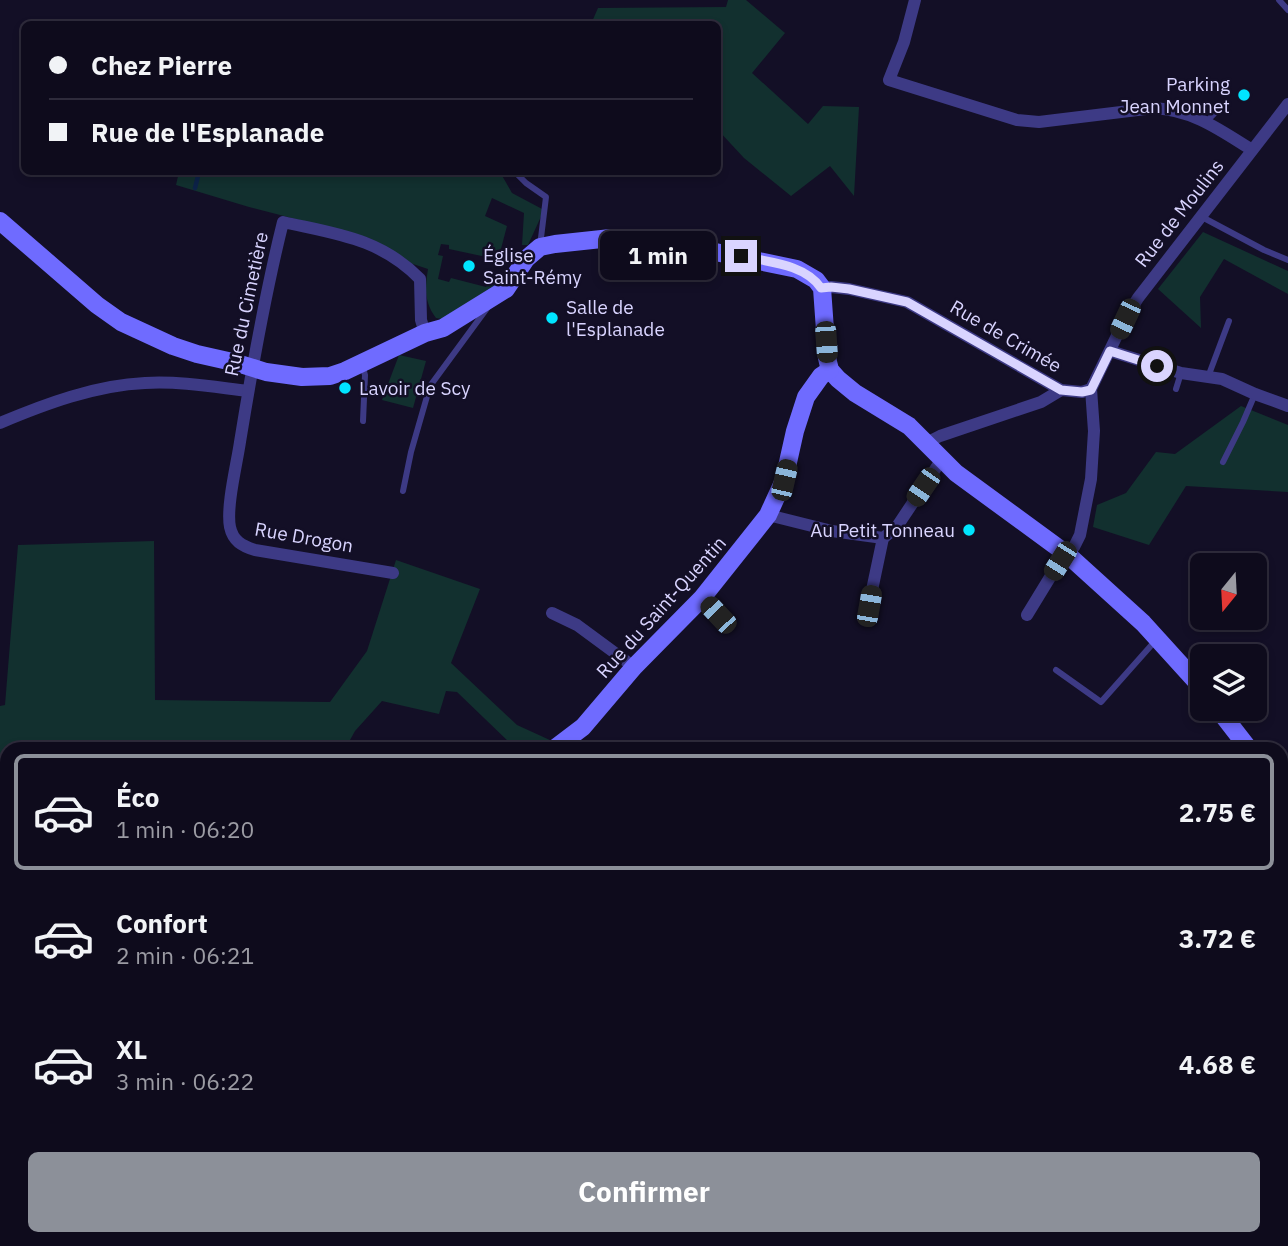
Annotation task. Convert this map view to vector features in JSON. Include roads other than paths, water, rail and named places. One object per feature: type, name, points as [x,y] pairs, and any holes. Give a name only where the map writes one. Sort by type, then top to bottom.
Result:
[{"type":"street","points":[[915,0],[904,42],[889,80],[1017,120],[1039,122],[1154,108],[1172,109],[1206,122],[1252,150]]},
{"type":"street","name":"Rue de Moulins","points":[[1091,390],[1138,298],[1288,104]]},
{"type":"street","points":[[0,221],[97,305],[121,322],[173,346],[281,376],[315,377],[345,371],[425,333],[443,328],[496,297],[515,278],[526,259],[540,247],[611,238],[653,239],[763,261],[807,274],[816,280],[821,288],[830,370],[855,393],[909,426],[928,442],[956,473],[1068,555],[1157,638],[1190,675]]},
{"type":"street","name":"Rue du Cimetière","points":[[248,391],[283,222],[368,242],[408,267],[420,279],[421,320],[425,333]]},
{"type":"street","name":"Rue de Crimée","points":[[821,288],[849,289],[907,302],[1061,390],[1091,390]]},
{"type":"street","points":[[1110,351],[1181,373],[1222,379],[1288,406]]},
{"type":"street","name":"Rue du Saint-Quentin","points":[[563,742],[583,727],[634,667],[702,598],[768,515],[784,480],[806,397],[821,376],[830,370]]},
{"type":"street","points":[[0,423],[28,411],[118,385],[178,383],[248,391]]},
{"type":"street","points":[[928,442],[1041,402],[1061,390]]},
{"type":"street","points":[[1027,614],[1060,561],[1068,555],[1080,535],[1091,479],[1094,431],[1091,390]]},
{"type":"street","name":"Rue Drogon","points":[[248,391],[229,523],[233,536],[242,546],[255,551],[393,572]]},
{"type":"street","points":[[868,609],[883,538],[896,528],[942,459]]},
{"type":"street","points":[[768,515],[832,531],[883,538]]},
{"type":"street","points":[[552,613],[577,625],[634,667]]},
{"type":"street","points":[[1227,721],[1244,742]]},
{"type":"lane","points":[[1279,0],[1288,9]]},
{"type":"lane","points":[[1206,122],[1225,103]]},
{"type":"lane","points":[[517,175],[545,198],[540,247]]},
{"type":"lane","points":[[1200,216],[1288,260]]},
{"type":"lane","points":[[403,491],[430,386],[496,297]]},
{"type":"lane","points":[[1208,377],[1229,321]]},
{"type":"lane","points":[[362,364],[365,375],[363,421]]},
{"type":"lane","points":[[1176,389],[1181,373]]},
{"type":"lane","points":[[1223,461],[1244,422],[1255,394]]},
{"type":"lane","points":[[702,598],[718,615]]},
{"type":"lane","points":[[1056,670],[1101,702],[1157,638]]},
{"type":"waterway","points":[[195,188],[198,175]]},
{"type":"place","name":"Parking Jean Monnet","points":[[1244,95]]},
{"type":"place","name":"Église Saint-Rémy","points":[[469,266]]},
{"type":"place","name":"Salle de l'Esplanade","points":[[552,318]]},
{"type":"place","name":"Lavoir de Scy","points":[[345,388]]},
{"type":"place","name":"Au Petit Tonneau","points":[[969,530]]}]
